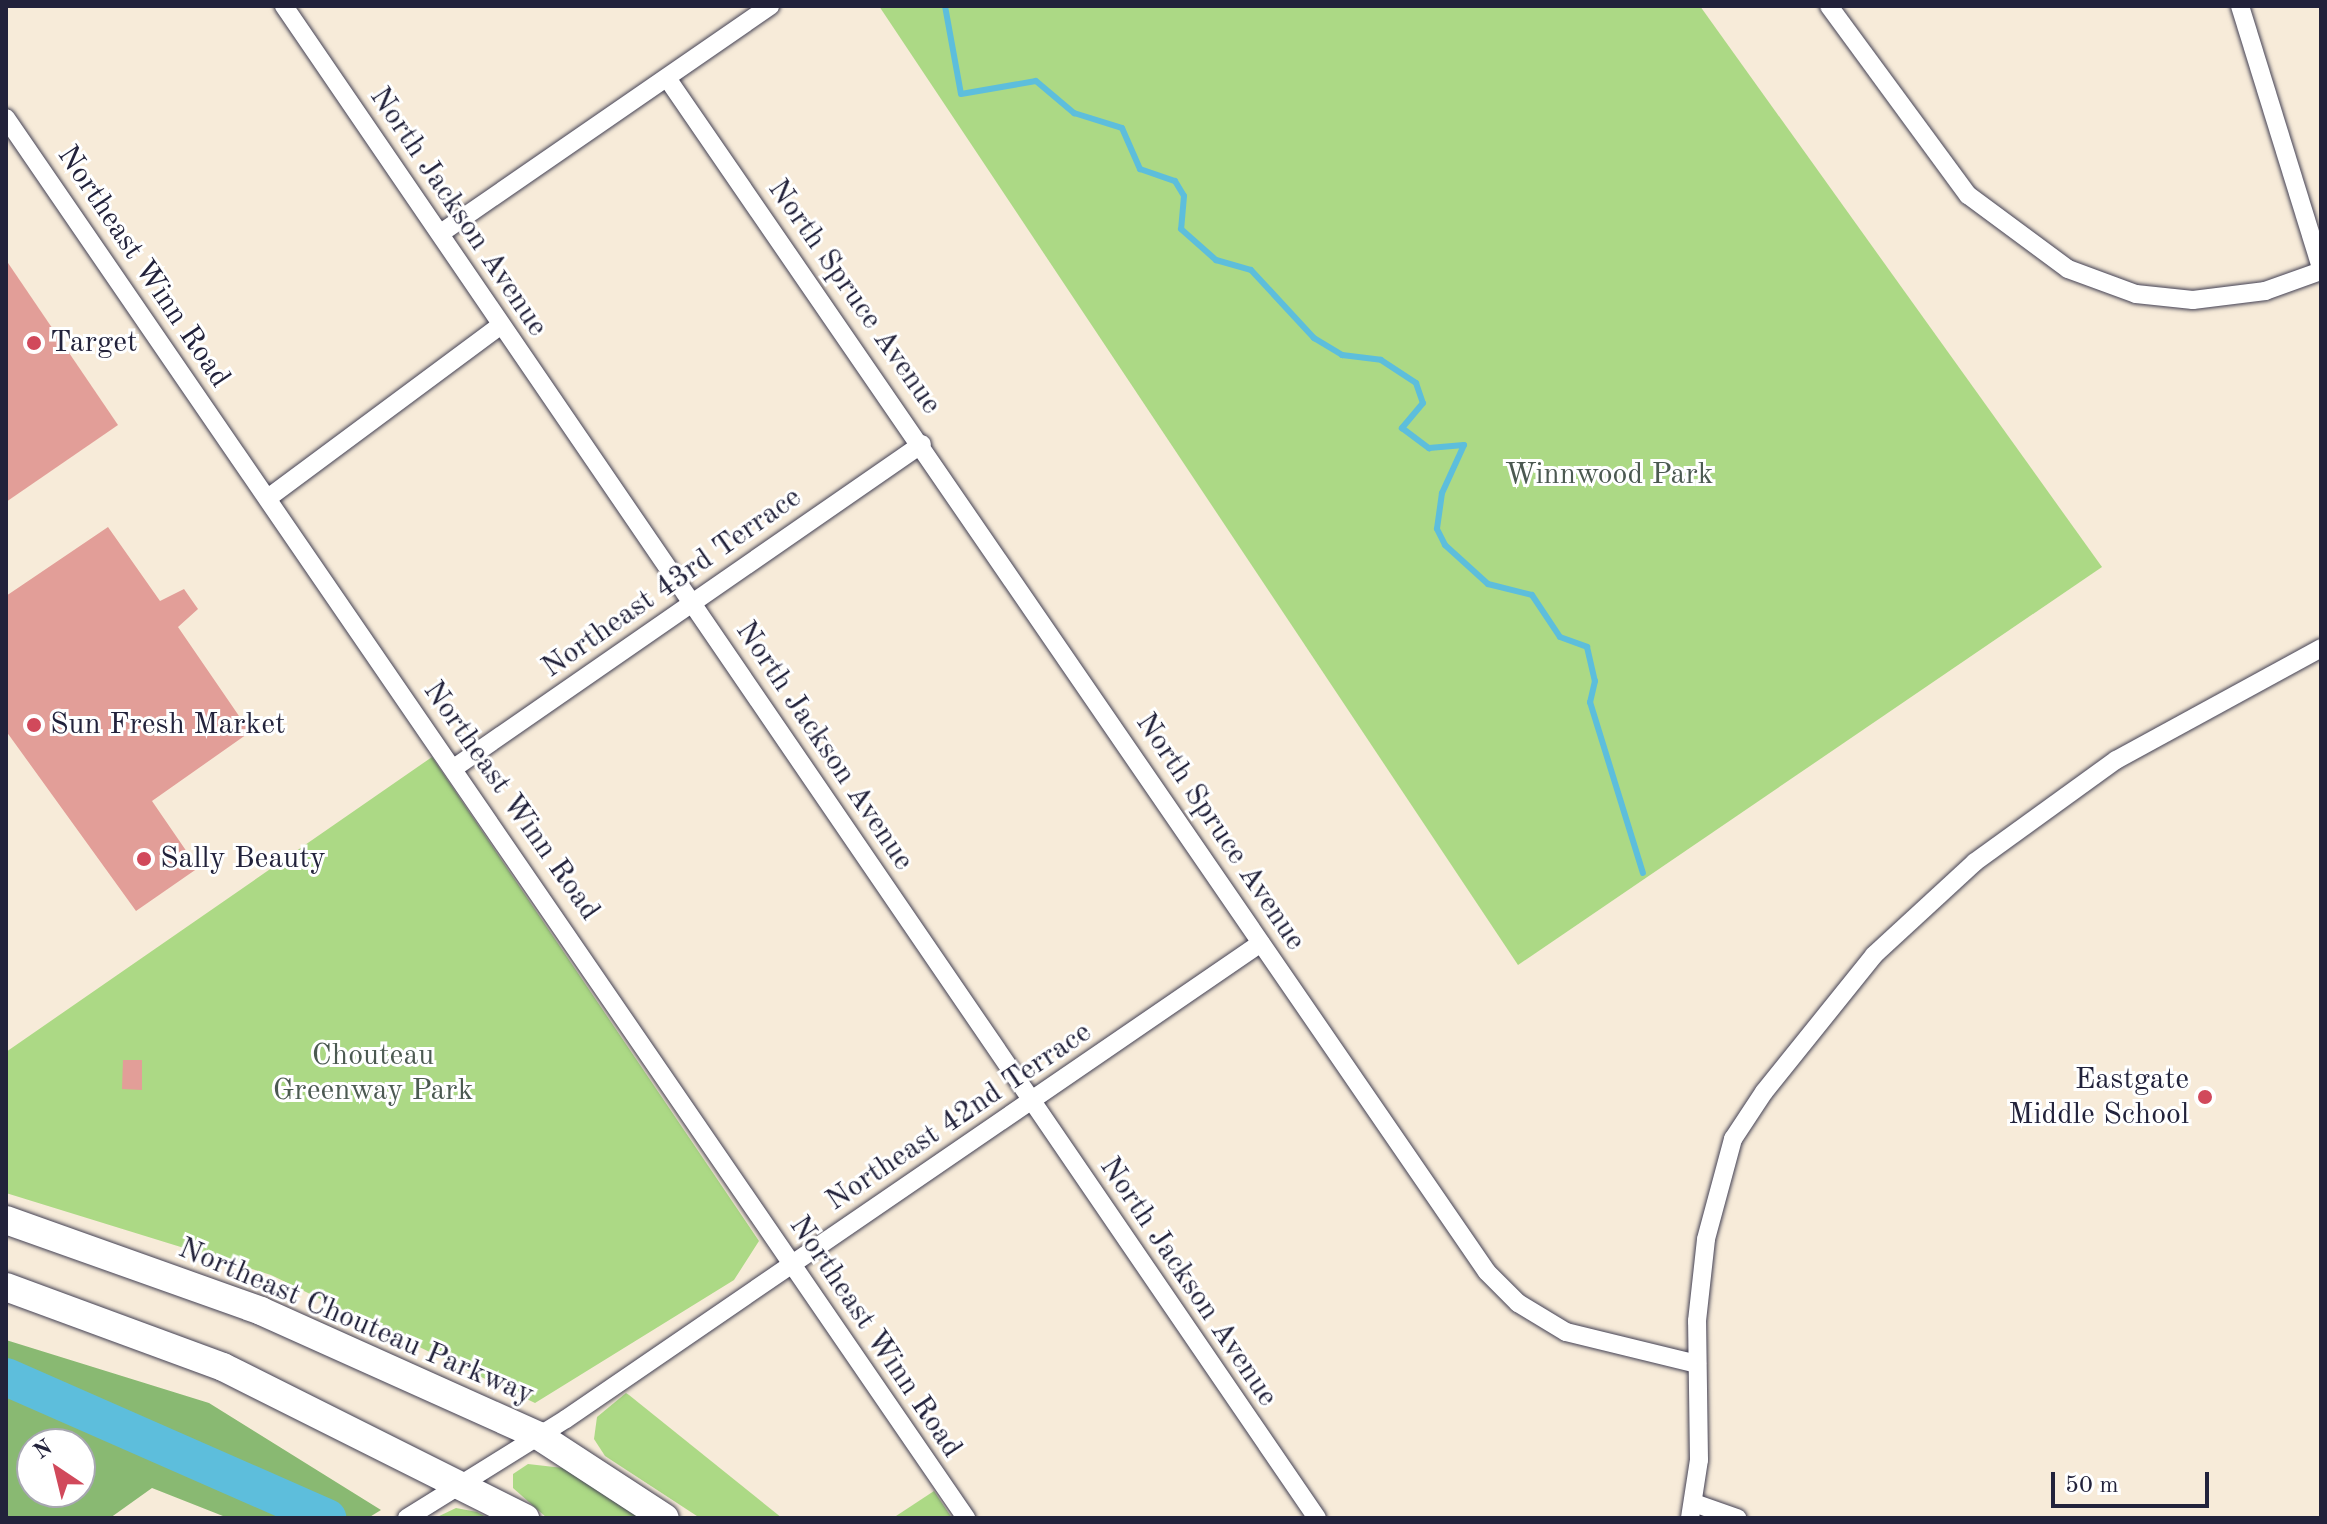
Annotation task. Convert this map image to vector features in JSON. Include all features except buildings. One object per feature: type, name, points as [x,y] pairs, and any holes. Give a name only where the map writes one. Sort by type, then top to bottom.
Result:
[{"type":"main road","name":"Northeast Chouteau Parkway","points":[[6,1220],[261,1311],[539,1436],[665,1518]]},
{"type":"main road","points":[[6,1287],[223,1367],[463,1481],[525,1518]]},
{"type":"street","name":"North Jackson Avenue","points":[[284,6],[1317,1518]]},
{"type":"street","points":[[441,233],[770,6]]},
{"type":"street","points":[[1829,6],[1968,195],[2068,269],[2136,294],[2193,300],[2265,291],[2321,269],[2240,6]]},
{"type":"street","name":"North Spruce Avenue","points":[[667,78],[1497,1283],[1566,1332],[1697,1364]]},
{"type":"street","name":"Northeast Winn Road","points":[[6,118],[966,1518]]},
{"type":"street","points":[[268,498],[500,326]]},
{"type":"street","name":"Northeast 43rd Terrace","points":[[454,768],[922,444]]},
{"type":"street","points":[[1737,1518],[1692,1511],[1697,1364],[1706,1239],[1733,1139],[1874,955],[2044,809],[2191,715],[2321,648]]},
{"type":"street","name":"Northeast 42nd Terrace","points":[[407,1518],[539,1436],[1261,943]]},
{"type":"green space","name":"Winnwood Park","points":[[879,6],[1700,6],[2102,567],[1518,965]]},
{"type":"green space","name":"Chouteau Greenway Park","points":[[432,757],[759,1241],[734,1280],[535,1403],[271,1275],[6,1193],[6,1052]]},
{"type":"green space","points":[[6,1340],[209,1403],[381,1510],[368,1518],[228,1518],[152,1488],[110,1518],[6,1518]]},
{"type":"green space","points":[[626,1393],[782,1518],[700,1518],[605,1456],[594,1439],[597,1417]]},
{"type":"green space","points":[[528,1464],[563,1468],[640,1518],[547,1518],[513,1488],[513,1474]]},
{"type":"green space","points":[[934,1491],[952,1518],[893,1518]]},
{"type":"green space","points":[[456,1508],[477,1512],[488,1518],[435,1518]]},
{"type":"waterway","points":[[945,6],[961,94],[1036,81],[1074,113],[1122,128],[1140,169],[1175,181],[1184,196],[1181,229],[1216,260],[1251,270],[1314,338],[1342,355],[1381,360],[1416,383],[1423,403],[1402,428],[1429,448],[1464,445],[1442,493],[1437,529],[1445,545],[1488,584],[1532,595],[1560,637],[1587,647],[1595,681],[1590,702],[1643,873]]},
{"type":"waterway","points":[[6,1377],[327,1518]]},
{"type":"place","name":"Target","points":[[34,343]]},
{"type":"place","name":"Sun Fresh Market","points":[[34,725]]},
{"type":"place","name":"Sally Beauty","points":[[144,859]]},
{"type":"place","name":"Eastgate Middle School","points":[[2205,1097]]}]
